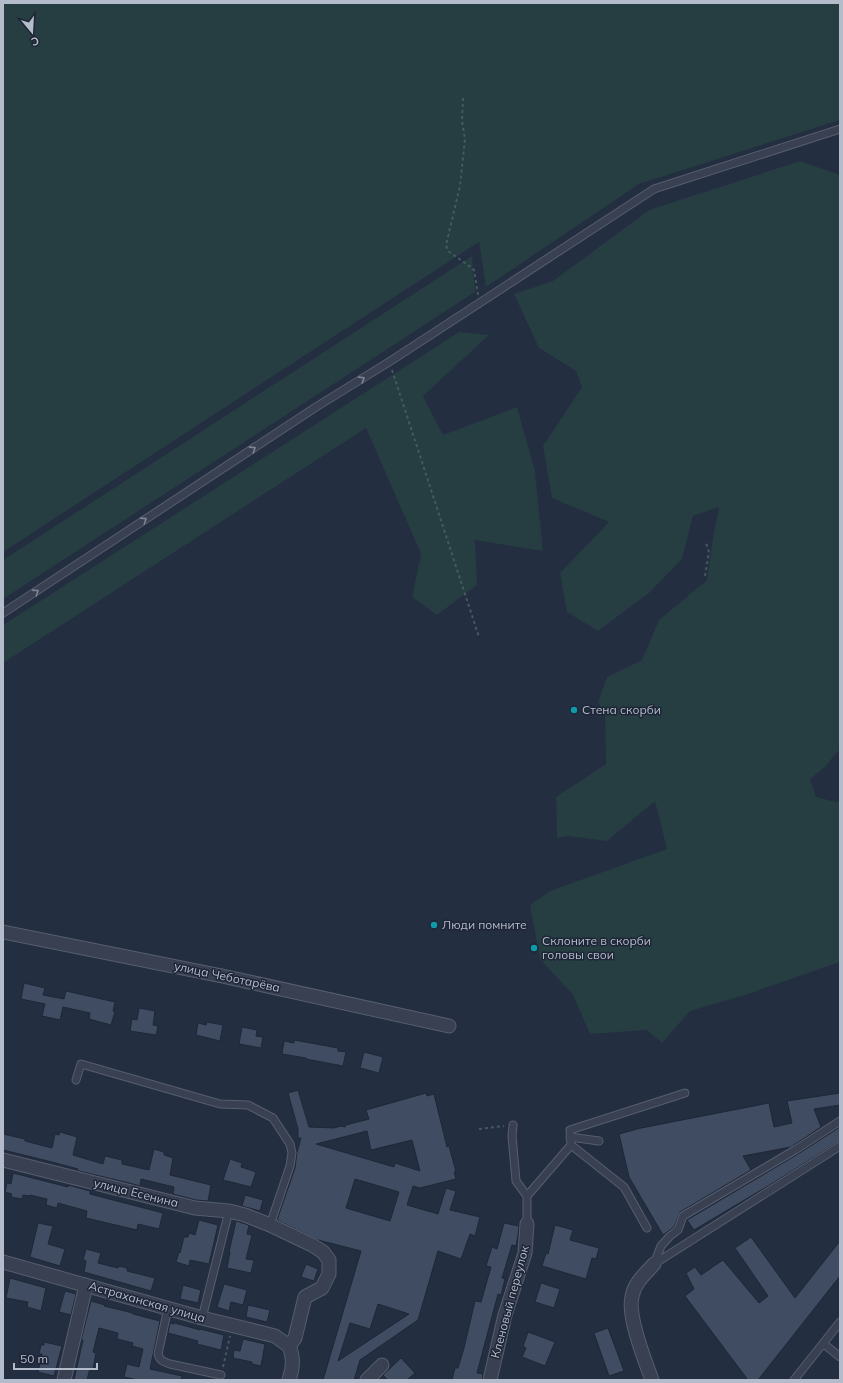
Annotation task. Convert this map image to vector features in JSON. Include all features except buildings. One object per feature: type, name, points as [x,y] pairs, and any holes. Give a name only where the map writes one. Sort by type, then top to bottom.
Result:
[{"type":"street","name":"улица Чеботарёва","points":[[3,932],[222,976],[449,1026]]},
{"type":"street","name":"улица Есенина","points":[[4,1164],[195,1208],[229,1211],[245,1215],[270,1225],[312,1245],[323,1252],[329,1260],[329,1274],[322,1288],[305,1297],[294,1338],[289,1346]]},
{"type":"street","name":"Кленовый переулок","points":[[490,1380],[505,1314],[525,1253],[527,1224]]},
{"type":"street","name":"Астраханская улица","points":[[3,1262],[202,1318],[275,1336],[289,1346]]},
{"type":"street","points":[[652,1380],[641,1351],[631,1311],[631,1304],[637,1283],[654,1264]]},
{"type":"street","points":[[64,1380],[86,1285]]},
{"type":"street","points":[[289,1346],[293,1359],[289,1380]]},
{"type":"street","points":[[368,1380],[382,1365]]},
{"type":"lane","points":[[3,613],[654,189],[840,129]]},
{"type":"lane","points":[[76,1080],[82,1064],[220,1104],[248,1105],[273,1118],[290,1144],[292,1153],[290,1166],[270,1225]]},
{"type":"lane","points":[[527,1196],[570,1145],[570,1130],[685,1093]]},
{"type":"lane","points":[[654,1264],[661,1246],[678,1230],[683,1216],[795,1150],[840,1121]]},
{"type":"lane","points":[[513,1125],[512,1136],[516,1181],[527,1196],[527,1224]]},
{"type":"lane","points":[[570,1137],[599,1141]]},
{"type":"lane","points":[[570,1145],[624,1187],[648,1228]]},
{"type":"lane","points":[[654,1264],[840,1146]]},
{"type":"lane","points":[[202,1318],[229,1211]]},
{"type":"lane","points":[[168,1308],[158,1354],[159,1358],[163,1362],[170,1364],[221,1375]]},
{"type":"lane","points":[[794,1380],[840,1322]]},
{"type":"lane","points":[[824,1344],[840,1357]]},
{"type":"path","points":[[463,98],[462,121],[465,139],[460,186],[446,245],[448,251],[474,270],[479,302]]},
{"type":"path","points":[[389,362],[479,637]]},
{"type":"path","points":[[705,576],[709,552],[706,544]]},
{"type":"path","points":[[479,1128],[513,1125]]},
{"type":"path","points":[[221,1375],[232,1325]]},
{"type":"green space","points":[[3,3],[840,3],[840,120],[639,184],[486,287],[479,242],[3,552]]},
{"type":"green space","points":[[800,161],[840,175],[840,751],[837,752],[825,767],[810,779],[816,797],[836,802],[840,801],[840,962],[745,995],[690,1011],[662,1043],[647,1030],[590,1034],[573,995],[540,959],[530,905],[550,891],[667,849],[655,801],[607,841],[568,836],[557,838],[556,797],[606,764],[605,713],[598,702],[607,677],[642,660],[659,620],[707,580],[719,507],[693,516],[682,559],[649,593],[598,631],[567,612],[560,573],[609,522],[552,498],[543,446],[582,387],[576,371],[539,348],[514,294],[553,281],[649,210]]},
{"type":"green space","points":[[472,256],[475,292],[3,599],[3,560]]},
{"type":"green space","points":[[459,332],[489,335],[423,396],[443,435],[517,407],[535,471],[543,551],[475,540],[477,585],[437,615],[412,597],[421,554],[366,428],[3,663],[3,625]]},
{"type":"place","name":"Стена скорби","points":[[574,710]]},
{"type":"place","name":"Люди помните","points":[[434,925]]},
{"type":"place","name":"Склоните в скорби головы свои","points":[[534,948]]}]
